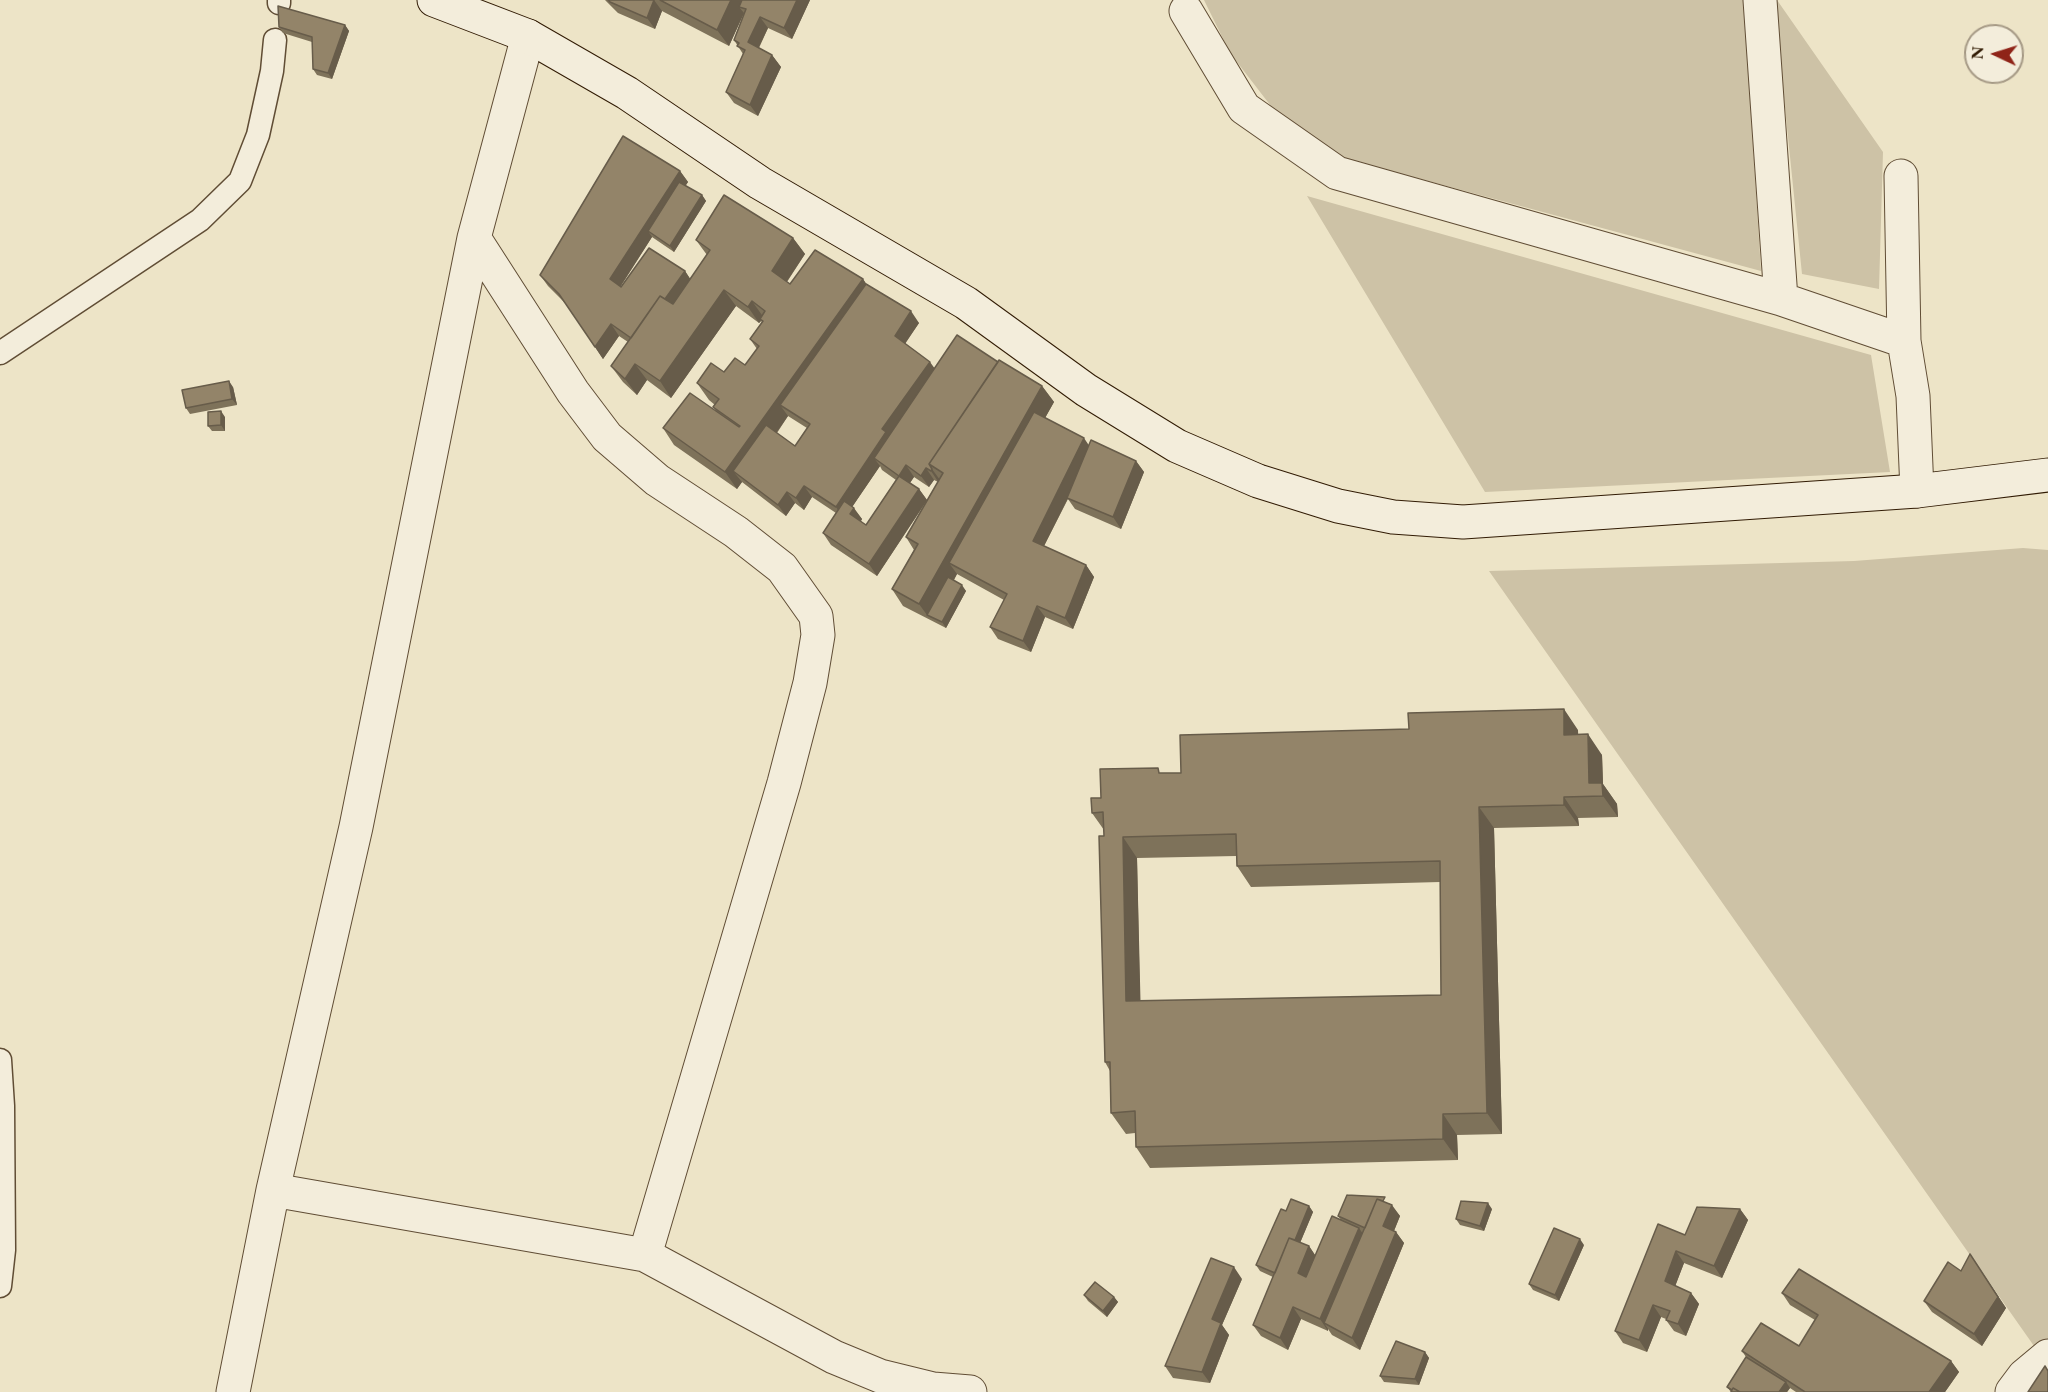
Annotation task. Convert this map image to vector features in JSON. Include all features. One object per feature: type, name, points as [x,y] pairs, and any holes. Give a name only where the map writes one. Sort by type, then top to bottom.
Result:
[{"type":"street","points":[[434,0],[528,36],[627,93],[760,183],[966,303],[1106,402],[1177,446],[1258,482],[1338,507],[1393,517],[1463,522],[1917,491],[2048,475]]},
{"type":"street","points":[[1760,0],[1781,299]]},
{"type":"street","points":[[1190,4],[1244,108],[1337,173],[1781,299],[1904,341]]},
{"type":"street","points":[[233,1392],[273,1190],[353,839],[474,238],[528,36]]},
{"type":"street","points":[[1901,176],[1904,341],[1913,396],[1917,491]]},
{"type":"street","points":[[474,238],[573,392],[607,437],[657,480],[736,532],[782,568],[816,616],[818,635],[810,683],[784,783],[645,1255]]},
{"type":"street","points":[[273,1190],[645,1255],[834,1357],[880,1376],[932,1390],[970,1392]]},
{"type":"street","points":[[2012,1392],[2024,1376],[2048,1356]]},
{"type":"lane","points":[[0,353],[200,220],[240,181],[258,135],[272,71],[275,40]]},
{"type":"lane","points":[[0,1060],[3,1106],[4,1239],[0,1286]]},
{"type":"shaded area","points":[[1204,0],[1744,0],[1761,271],[1343,158],[1274,110],[1230,53]]},
{"type":"shaded area","points":[[1774,0],[1777,0],[1883,152],[1879,289],[1802,274]]},
{"type":"shaded area","points":[[1307,196],[1871,355],[1890,472],[1485,492]]},
{"type":"shaded area","points":[[2023,548],[2048,550],[2048,1339],[2034,1346],[1489,571],[1854,561]]},
{"type":"building","points":[[608,0],[654,0],[647,18]]},
{"type":"building","points":[[660,0],[731,0],[717,30]]},
{"type":"building","points":[[742,0],[797,0],[784,28],[760,17],[748,42],[772,55],[750,105],[726,92],[745,50],[737,46],[739,43],[734,40],[746,9],[739,7]]},
{"type":"building","points":[[278,6],[345,25],[328,73],[313,69],[312,37],[279,27]]},
{"type":"building","points":[[623,136],[680,171],[610,279],[621,287],[649,248],[685,271],[665,299],[660,296],[631,338],[611,324],[595,347],[559,294],[540,275]]},
{"type":"building","points":[[679,182],[702,195],[670,246],[648,231]]},
{"type":"building","points":[[724,195],[793,238],[772,271],[790,284],[815,250],[863,279],[725,472],[663,428],[690,393],[740,426],[713,407],[719,399],[697,383],[711,363],[724,372],[735,358],[745,365],[759,346],[750,339],[763,321],[760,319],[765,311],[752,301],[748,307],[724,290],[660,381],[635,364],[625,379],[611,366],[660,296],[673,304],[710,250],[696,240]]},
{"type":"building","points":[[866,284],[911,311],[895,336],[930,362],[882,429],[886,432],[836,507],[804,486],[796,498],[787,492],[778,505],[733,471],[766,425],[795,446],[810,424],[780,405]]},
{"type":"building","points":[[957,335],[998,362],[929,464],[931,471],[926,468],[921,476],[906,465],[899,476],[874,458]]},
{"type":"building","points":[[999,360],[1042,386],[919,604],[892,589],[918,544],[906,537],[943,473],[929,464]]},
{"type":"building","points":[[229,381],[232,399],[186,408],[182,390]]},
{"type":"building","points":[[221,411],[221,425],[208,426],[208,412]]},
{"type":"building","points":[[1034,412],[1084,438],[1033,541],[1086,565],[1065,618],[1037,606],[1023,641],[990,627],[1007,594],[949,563]]},
{"type":"building","points":[[1091,440],[1136,461],[1113,517],[1067,498]]},
{"type":"building","points":[[899,476],[919,489],[869,564],[823,533],[844,501],[854,508],[850,514],[866,525]]},
{"type":"building","points":[[948,577],[962,585],[942,622],[927,615]]},
{"type":"building","points":[[1564,709],[1564,735],[1588,734],[1589,783],[1602,783],[1603,796],[1564,797],[1564,805],[1479,807],[1487,1113],[1443,1114],[1443,1139],[1136,1147],[1135,1111],[1111,1113],[1110,1062],[1105,1062],[1099,836],[1104,836],[1103,812],[1092,813],[1091,798],[1101,798],[1100,769],[1158,768],[1159,773],[1181,773],[1180,735],[1409,729],[1408,713]],"holes":[[[1236,834],[1237,866],[1440,861],[1441,995],[1126,1001],[1123,837]]]},
{"type":"building","points":[[1347,1195],[1385,1197],[1383,1201],[1377,1199],[1365,1228],[1338,1216]]},
{"type":"building","points":[[1291,1199],[1309,1206],[1295,1240],[1289,1238],[1275,1273],[1256,1265],[1281,1209],[1286,1211]]},
{"type":"building","points":[[1377,1199],[1392,1205],[1383,1226],[1396,1232],[1352,1338],[1324,1323]]},
{"type":"building","points":[[1461,1201],[1488,1203],[1480,1226],[1456,1219]]},
{"type":"building","points":[[1697,1207],[1740,1209],[1714,1266],[1676,1251],[1665,1281],[1691,1293],[1678,1324],[1666,1320],[1670,1311],[1653,1305],[1639,1340],[1615,1331],[1658,1224],[1685,1235]]},
{"type":"building","points":[[1332,1216],[1359,1228],[1320,1319],[1293,1307],[1280,1338],[1253,1325],[1289,1238],[1309,1246],[1298,1273],[1306,1277]]},
{"type":"building","points":[[1554,1228],[1580,1239],[1555,1295],[1529,1284]]},
{"type":"building","points":[[1970,1254],[1998,1297],[1974,1334],[1924,1301],[1948,1262],[1961,1271]]},
{"type":"building","points":[[1211,1258],[1234,1267],[1212,1319],[1221,1323],[1202,1372],[1165,1366]]},
{"type":"building","points":[[1799,1269],[1951,1361],[1929,1392],[1805,1392],[1742,1351],[1761,1323],[1799,1346],[1818,1315],[1782,1293]]},
{"type":"building","points":[[1095,1282],[1114,1297],[1103,1311],[1084,1295]]},
{"type":"building","points":[[1396,1341],[1425,1352],[1415,1379],[1380,1376]]},
{"type":"building","points":[[1746,1357],[1786,1382],[1779,1392],[1740,1392],[1727,1387]]},
{"type":"building","points":[[2045,1366],[2048,1371],[2048,1392],[2028,1392]]}]
